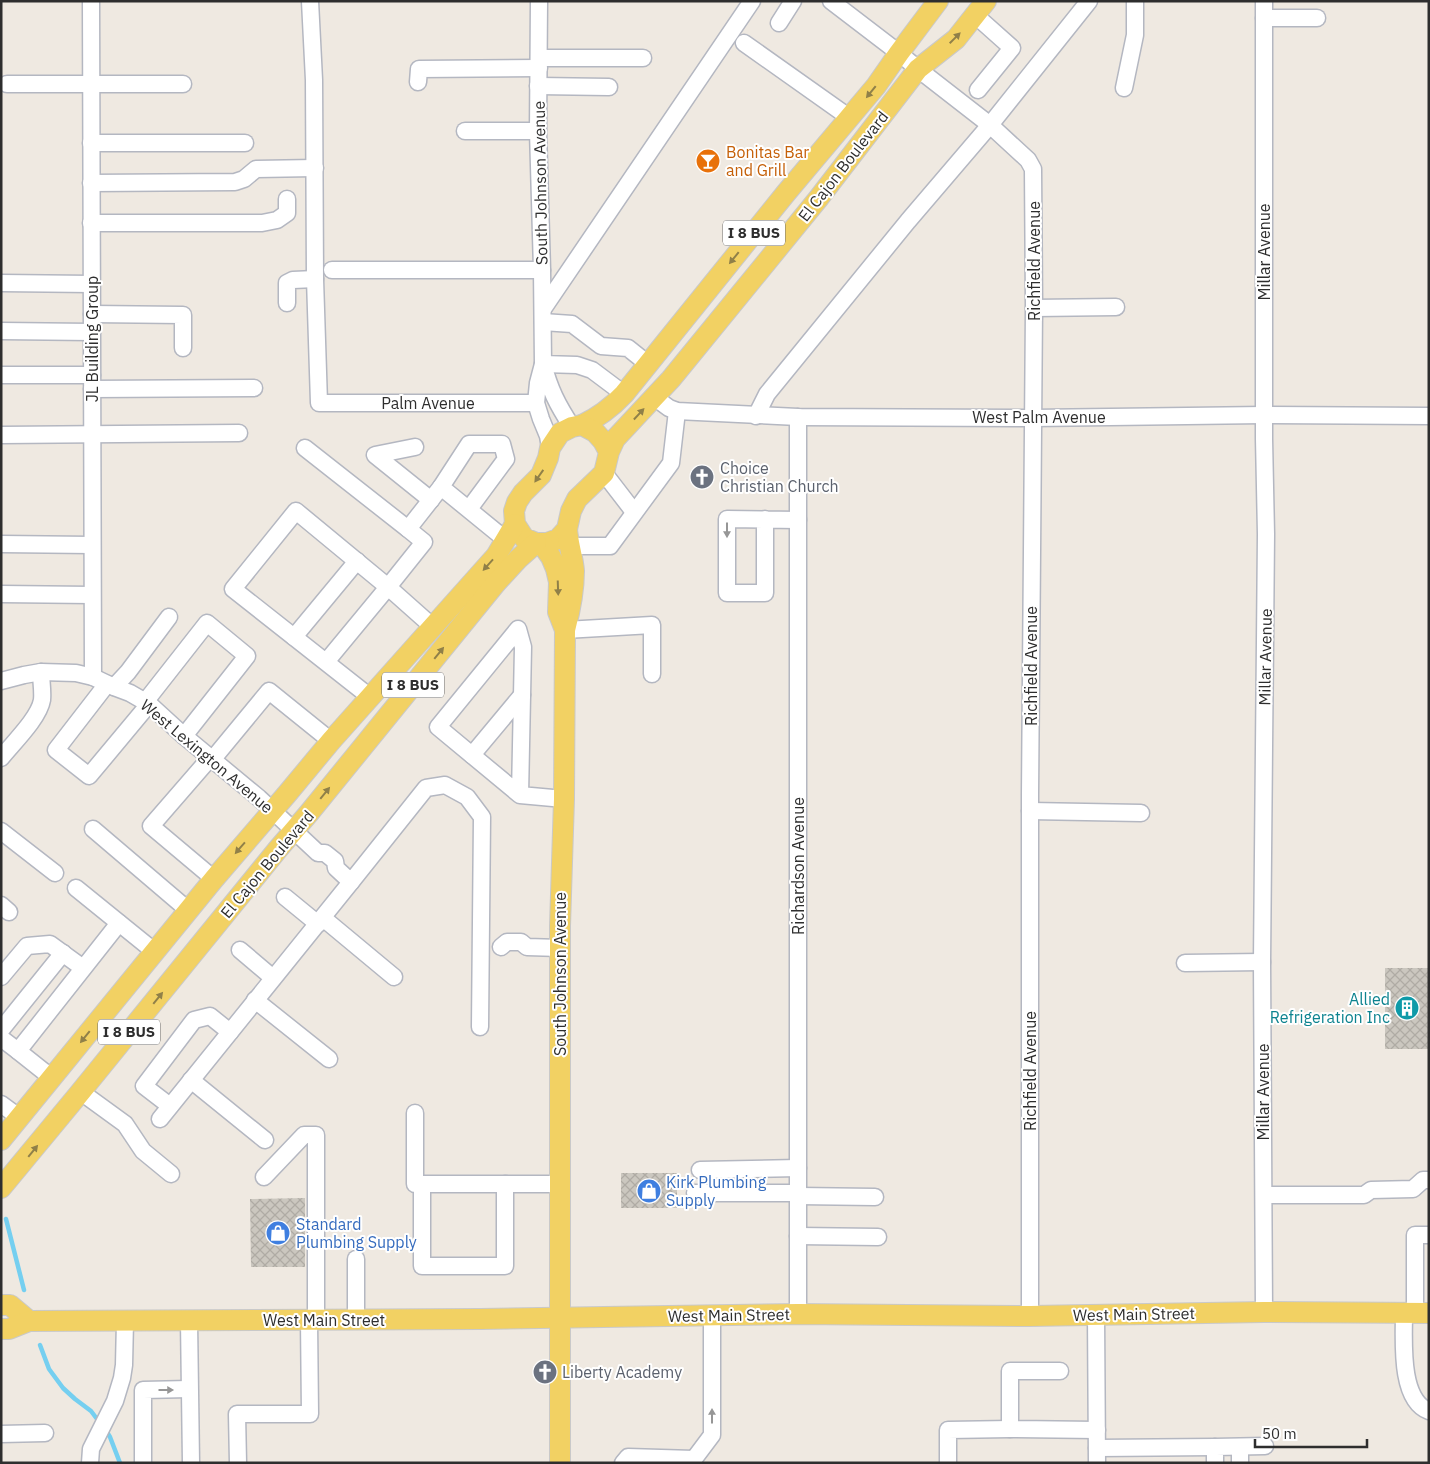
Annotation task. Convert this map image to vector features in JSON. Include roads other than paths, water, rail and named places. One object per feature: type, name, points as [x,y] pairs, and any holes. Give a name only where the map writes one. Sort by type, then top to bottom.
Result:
[{"type":"main road","name":"El Cajon Boulevard","points":[[577,426],[598,418],[624,394],[786,193],[876,86],[938,1]]},
{"type":"main road","name":"El Cajon Boulevard","points":[[609,452],[615,439],[671,379],[818,199],[918,69],[956,39],[981,8]]},
{"type":"main road","name":"I 8 BUS","points":[[510,532],[517,502],[541,475],[550,448],[560,433],[577,426]]},
{"type":"main road","points":[[577,426],[595,432],[609,452]]},
{"type":"main road","name":"I 8 BUS","points":[[604,473],[609,452]]},
{"type":"main road","points":[[568,537],[571,511],[577,500],[604,473]]},
{"type":"main road","name":"El Cajon Boulevard","points":[[1,1140],[214,879],[331,741],[496,556],[510,532]]},
{"type":"main road","name":"South Johnson Avenue","points":[[510,532],[538,543],[551,557],[559,582],[558,612],[565,630]]},
{"type":"main road","name":"I 8 BUS","points":[[538,543],[547,543],[568,537]]},
{"type":"main road","name":"South Johnson Avenue","points":[[560,1463],[560,948],[564,799],[565,630],[571,609],[574,570],[568,537]]},
{"type":"main road","name":"El Cajon Boulevard","points":[[1,1188],[496,583],[518,559],[538,543]]},
{"type":"main road","points":[[1,1305],[10,1305],[29,1320]]},
{"type":"main road","name":"West Main Street","points":[[1,1329],[9,1329],[29,1320],[356,1320],[798,1314],[1030,1316],[1264,1312],[1416,1313]]},
{"type":"street","name":"JL Building Group","points":[[91,1],[92,595],[105,683]]},
{"type":"street","points":[[286,303],[287,283],[293,280],[315,279],[314,80],[310,1]]},
{"type":"street","name":"South Johnson Avenue","points":[[539,1],[538,131],[543,364],[538,383],[536,403],[548,436],[550,448]]},
{"type":"street","points":[[648,364],[628,348],[601,346],[572,324],[543,315],[752,1]]},
{"type":"street","points":[[779,23],[793,1]]},
{"type":"street","name":"Richfield Avenue","points":[[831,1],[899,52],[990,125],[1028,160],[1033,169],[1030,1316]]},
{"type":"street","points":[[756,416],[768,394],[908,221],[990,125],[1089,1]]},
{"type":"street","points":[[1124,88],[1135,35],[1134,1]]},
{"type":"street","points":[[978,90],[1012,48],[981,8]]},
{"type":"street","points":[[1264,10],[1317,18]]},
{"type":"street","name":"Millar Avenue","points":[[1264,10],[1264,415],[1266,534],[1262,962],[1264,1312]]},
{"type":"street","points":[[744,43],[850,118]]},
{"type":"street","points":[[418,82],[419,69],[643,58]]},
{"type":"street","points":[[7,84],[183,84]]},
{"type":"street","points":[[538,86],[609,87]]},
{"type":"street","points":[[465,131],[538,131]]},
{"type":"street","points":[[91,143],[245,143]]},
{"type":"street","points":[[91,183],[235,182],[244,180],[256,169],[315,168]]},
{"type":"street","points":[[91,223],[262,223],[278,220],[286,213],[287,199]]},
{"type":"street","points":[[332,270],[542,270]]},
{"type":"street","name":"Palm Avenue","points":[[315,279],[319,403],[536,403]]},
{"type":"street","points":[[1,283],[92,284]]},
{"type":"street","points":[[1034,308],[1116,307]]},
{"type":"street","points":[[92,314],[183,315],[183,348]]},
{"type":"street","points":[[1,331],[92,332]]},
{"type":"street","points":[[584,367],[601,346]]},
{"type":"street","points":[[543,364],[584,367],[592,370],[624,394]]},
{"type":"street","name":"South Johnson Avenue","points":[[543,364],[554,396],[577,426]]},
{"type":"street","points":[[1,375],[92,382],[254,388]]},
{"type":"street","name":"West Palm Avenue","points":[[654,397],[669,408],[677,411],[798,418],[1033,418],[1264,415],[1429,416]]},
{"type":"street","points":[[568,537],[610,546],[671,463],[677,411]]},
{"type":"street","name":"Richardson Avenue","points":[[798,418],[798,1314]]},
{"type":"street","points":[[1,435],[240,433]]},
{"type":"street","points":[[408,529],[436,494],[470,444],[502,444],[506,459],[469,509]]},
{"type":"street","points":[[415,446],[376,456],[436,494],[469,509],[510,532]]},
{"type":"street","points":[[305,448],[424,542],[326,662]]},
{"type":"street","points":[[604,473],[634,512]]},
{"type":"street","points":[[370,697],[233,589],[296,511],[433,627]]},
{"type":"street","points":[[764,519],[765,593],[727,593],[727,519],[764,519],[798,520]]},
{"type":"street","points":[[1,544],[92,545]]},
{"type":"street","points":[[294,637],[357,561]]},
{"type":"street","points":[[1,594],[92,595]]},
{"type":"street","points":[[169,617],[128,672],[105,683],[56,750],[89,776],[207,623],[248,656],[184,736]]},
{"type":"street","points":[[565,630],[652,625],[652,674]]},
{"type":"street","points":[[520,795],[523,646],[518,629],[438,726],[520,795],[564,799]]},
{"type":"street","points":[[1,758],[36,716],[42,698],[41,672]]},
{"type":"street","name":"West Lexington Avenue","points":[[1,681],[41,672],[76,673],[130,693],[147,703],[211,759],[255,794],[318,853],[318,859],[330,868],[336,868],[351,882]]},
{"type":"street","points":[[214,879],[151,826],[269,691],[331,741]]},
{"type":"street","points":[[472,755],[522,695]]},
{"type":"street","points":[[160,1119],[426,788],[445,785],[467,797],[482,818],[480,1027]]},
{"type":"street","points":[[1030,811],[1141,813]]},
{"type":"street","points":[[94,829],[188,910]]},
{"type":"street","points":[[1,831],[55,873]]},
{"type":"street","points":[[76,888],[155,952]]},
{"type":"street","points":[[285,897],[394,977]]},
{"type":"street","points":[[18,1052],[119,922]]},
{"type":"street","points":[[1,977],[26,946],[50,944],[83,968]]},
{"type":"street","points":[[481,947],[501,947],[506,952],[522,952],[527,947],[560,948]]},
{"type":"street","points":[[240,950],[273,978]]},
{"type":"street","points":[[1,1030],[63,953]]},
{"type":"street","points":[[1186,962],[1262,962]]},
{"type":"street","points":[[256,1000],[329,1059]]},
{"type":"street","points":[[170,1106],[144,1086],[194,1020],[210,1016],[230,1032]]},
{"type":"street","points":[[1,1038],[52,1078]]},
{"type":"street","points":[[191,1080],[265,1140]]},
{"type":"street","points":[[81,1092],[124,1124],[143,1151],[171,1174]]},
{"type":"street","points":[[1,1104],[20,1118]]},
{"type":"street","points":[[415,1113],[415,1184],[560,1184]]},
{"type":"street","points":[[238,1463],[237,1414],[310,1414],[316,1135],[304,1135],[264,1177]]},
{"type":"street","points":[[700,1170],[798,1168]]},
{"type":"street","points":[[1264,1195],[1364,1195],[1371,1190],[1413,1189],[1423,1180],[1429,1180]]},
{"type":"street","points":[[422,1184],[422,1266],[505,1266],[505,1184]]},
{"type":"street","points":[[695,1193],[875,1197]]},
{"type":"street","points":[[1429,1235],[1415,1235],[1422,1281],[1404,1362],[1415,1400],[1422,1408],[1429,1411]]},
{"type":"street","points":[[798,1236],[878,1237]]},
{"type":"street","points":[[356,1259],[356,1320]]},
{"type":"street","points":[[623,1463],[628,1457],[694,1461],[712,1435],[712,1315]]},
{"type":"street","points":[[1096,1315],[1097,1455],[1240,1455],[1265,1446]]},
{"type":"street","points":[[189,1320],[191,1463]]},
{"type":"street","points":[[90,1463],[90,1449],[111,1410],[119,1389],[123,1372],[125,1321]]},
{"type":"street","points":[[1010,1429],[1010,1371],[1060,1371]]},
{"type":"street","points":[[143,1463],[143,1390],[189,1389]]},
{"type":"street","points":[[948,1463],[948,1430],[1097,1430]]},
{"type":"street","points":[[1,1434],[44,1433]]},
{"type":"waterway","points":[[6,1219],[24,1290]]},
{"type":"waterway","points":[[40,1345],[49,1369],[63,1388],[91,1411],[100,1423]]},
{"type":"waterway","points":[[105,1429],[120,1463]]},
{"type":"place","name":"Bonitas Bar and Grill","points":[[708,161]]},
{"type":"place","name":"Choice Christian Church","points":[[702,477]]},
{"type":"place","name":"Allied Refrigeration Inc","points":[[1407,1008]]},
{"type":"place","name":"Kirk Plumbing Supply","points":[[649,1191]]},
{"type":"place","name":"Standard Plumbing Supply","points":[[278,1233]]},
{"type":"place","name":"Liberty Academy","points":[[545,1372]]}]
